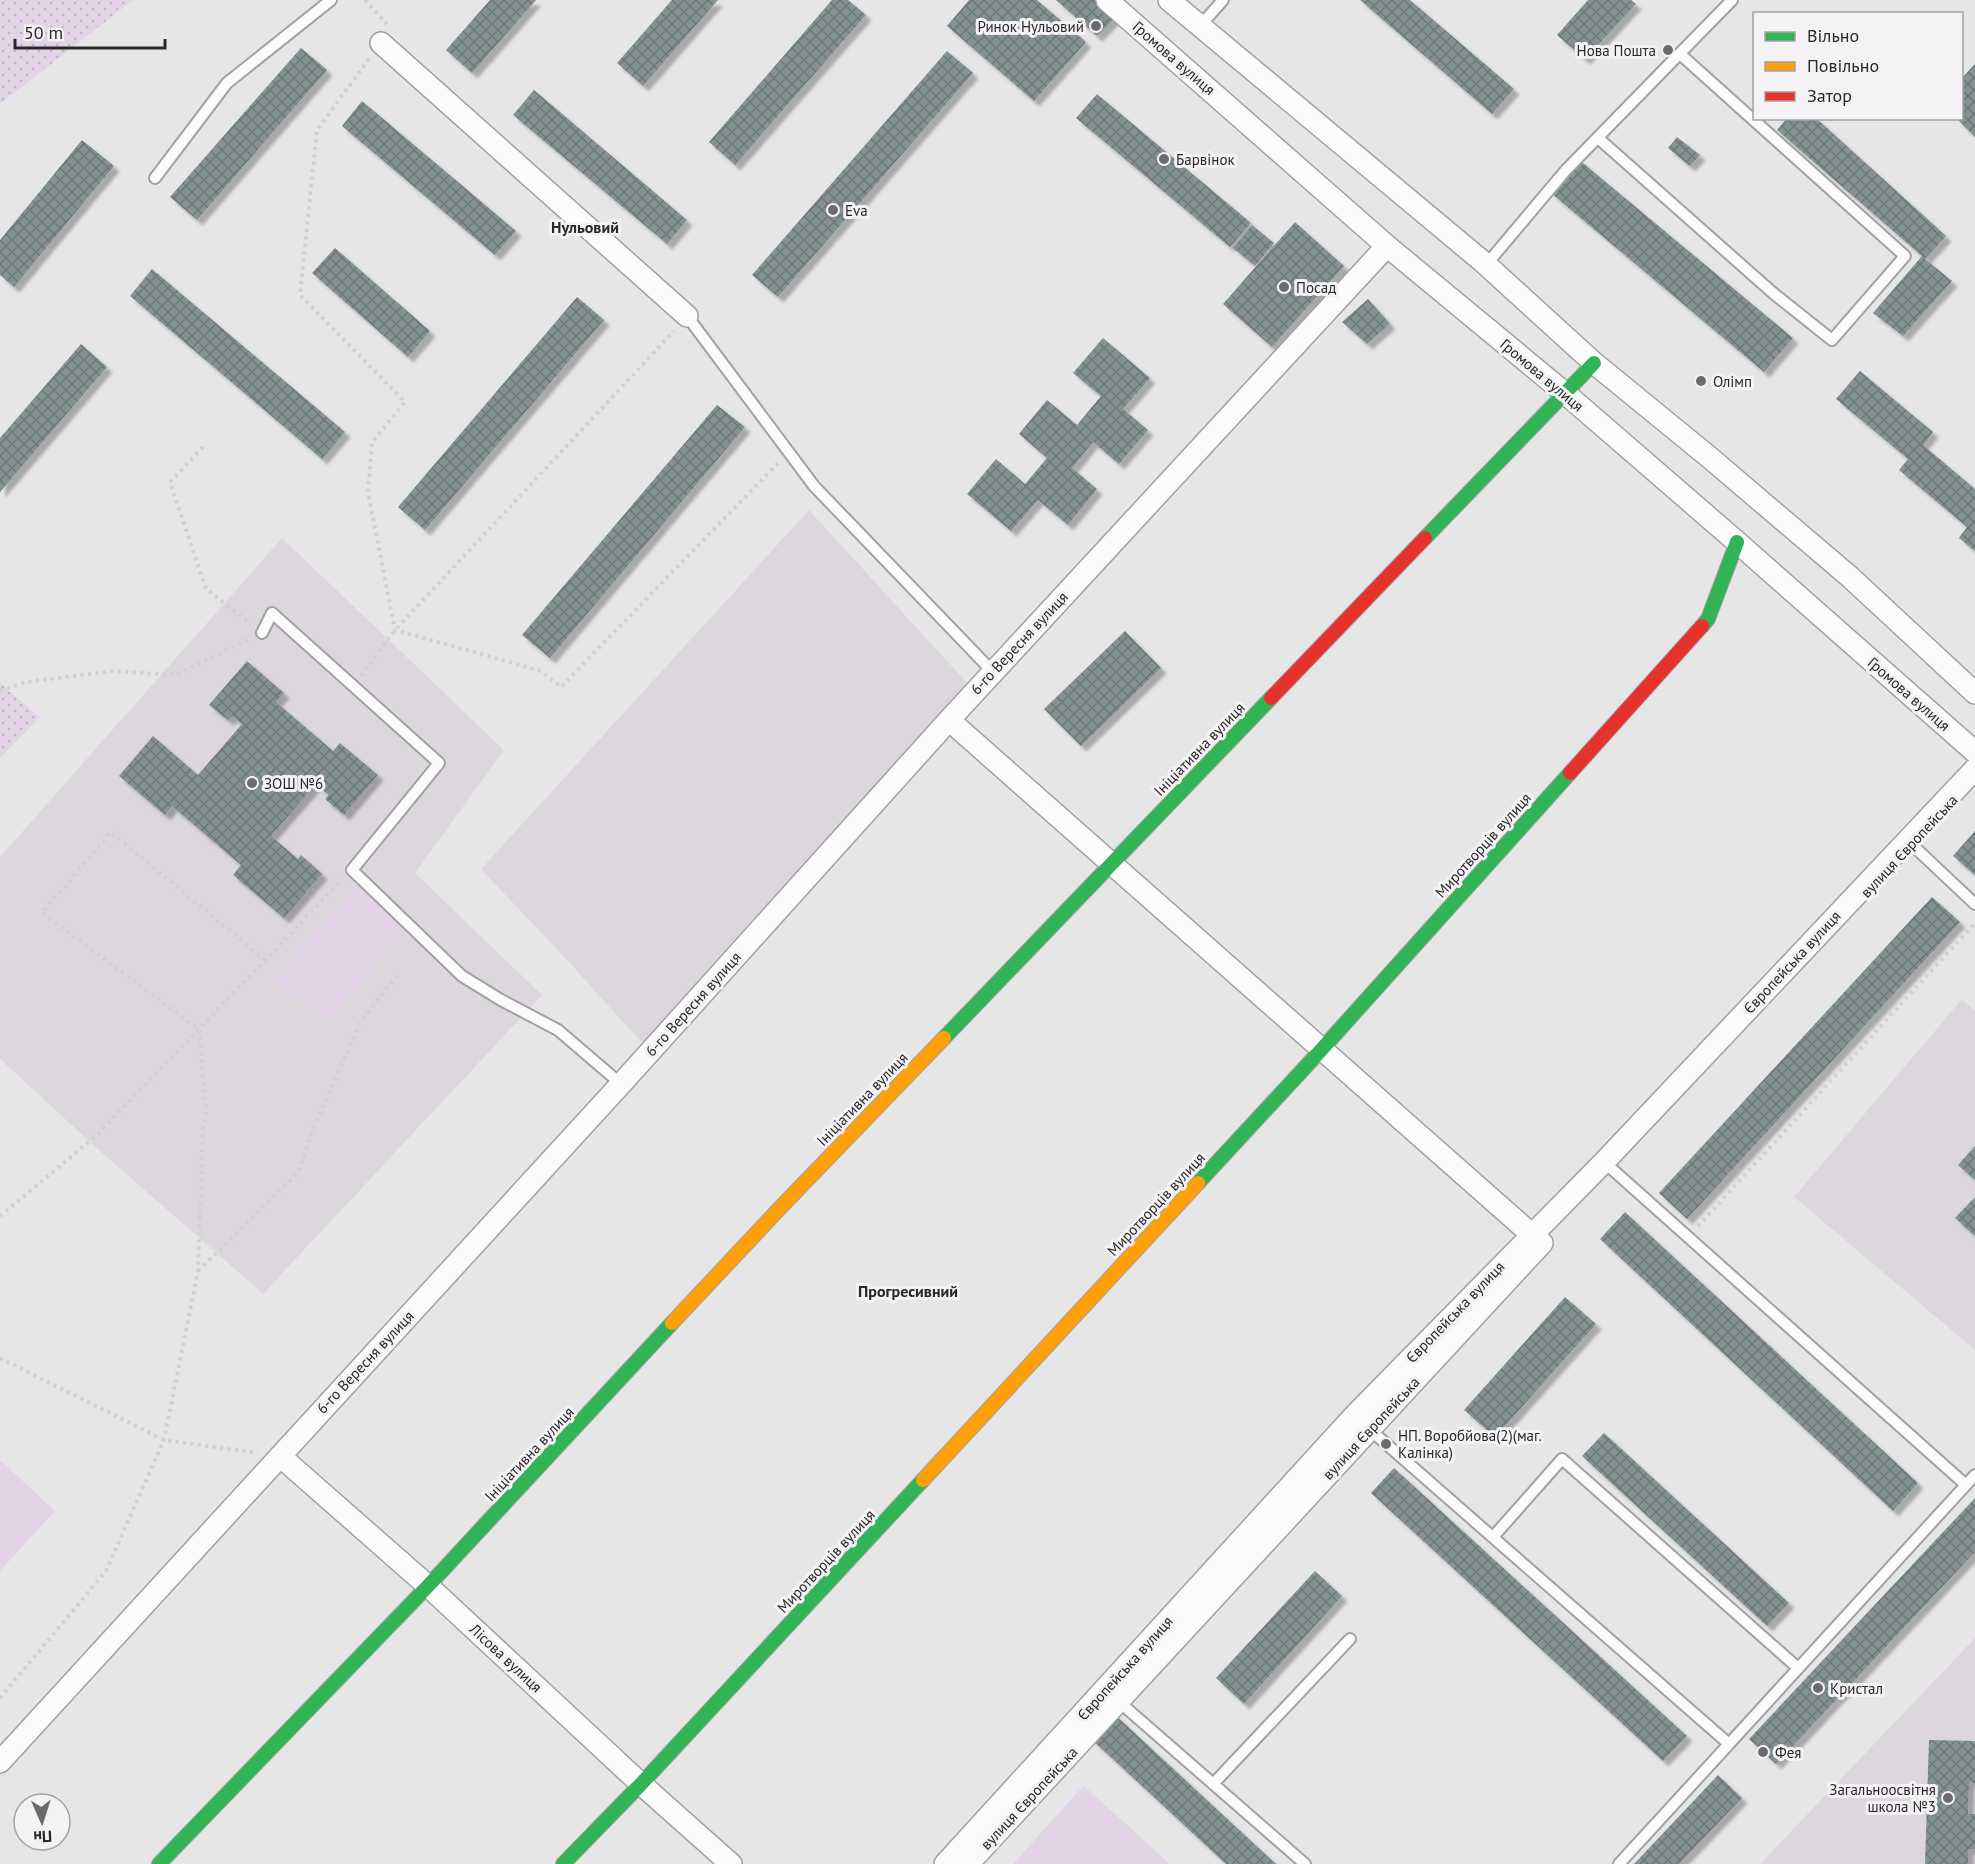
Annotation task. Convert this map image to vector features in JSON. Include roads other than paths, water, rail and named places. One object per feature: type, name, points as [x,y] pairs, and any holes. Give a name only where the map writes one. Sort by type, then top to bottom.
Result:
[{"type":"street","name":"Громова вулиця","points":[[1107,0],[1387,246],[1566,394],[1737,542],[1975,752]]},
{"type":"street","points":[[1169,0],[1486,265],[1594,363],[1850,577],[1975,693]]},
{"type":"street","points":[[381,43],[687,316]]},
{"type":"street","name":"6-го Вересня вулиця","points":[[0,1762],[621,1084],[949,720],[1387,246]]},
{"type":"street","name":"Ініціативна вулиця","points":[[159,1864],[428,1586],[779,1209],[1594,363]]},
{"type":"street","name":"Миротворців вулиця","points":[[563,1864],[641,1785],[1322,1049],[1708,619],[1737,542]]},
{"type":"street","points":[[949,720],[1531,1234]]},
{"type":"street","name":"Європейська вулиця","points":[[945,1864],[1354,1416],[1604,1162],[1907,840],[1973,775]]},
{"type":"street","name":"вулиця Європейська","points":[[968,1864],[1973,775]]},
{"type":"street","name":"Лісова вулиця","points":[[280,1456],[428,1586],[641,1785],[730,1864]]},
{"type":"lane","points":[[155,178],[227,83],[331,0]]},
{"type":"lane","points":[[1200,26],[1223,0]]},
{"type":"lane","points":[[1486,265],[1566,170],[1732,0]]},
{"type":"lane","points":[[1680,54],[1753,120]]},
{"type":"lane","points":[[1598,138],[1773,293],[1832,340],[1905,256],[1754,120]]},
{"type":"lane","points":[[687,316],[814,486],[993,672]]},
{"type":"lane","points":[[262,633],[272,613],[440,763],[352,870],[462,976],[558,1030],[621,1084]]},
{"type":"lane","points":[[1907,840],[1975,904]]},
{"type":"lane","points":[[1604,1162],[1966,1485]]},
{"type":"lane","points":[[1354,1416],[1728,1744]]},
{"type":"lane","points":[[1493,1537],[1562,1459],[1798,1668]]},
{"type":"lane","points":[[1619,1864],[1975,1475]]},
{"type":"lane","points":[[1213,1784],[1350,1638]]},
{"type":"lane","points":[[1105,1690],[1305,1864]]},
{"type":"place","name":"Ринок Нульовий","points":[[1096,26]]},
{"type":"place","name":"Нова Пошта","points":[[1668,50]]},
{"type":"place","name":"Барвінок","points":[[1164,159]]},
{"type":"place","name":"Eva","points":[[833,210]]},
{"type":"place","name":"Посад","points":[[1284,287]]},
{"type":"place","name":"Олімп","points":[[1701,381]]},
{"type":"place","name":"ЗОШ №6","points":[[252,783]]},
{"type":"place","name":"НП. Воробйова(2)(маг. Калінка)","points":[[1386,1444]]},
{"type":"place","name":"Кристал","points":[[1818,1688]]},
{"type":"place","name":"Фея","points":[[1763,1752]]},
{"type":"place","name":"Загальноосвітня школа №3","points":[[1948,1798]]},
{"type":"district","name":"Нульовий","points":[[585,227]]},
{"type":"district","name":"Прогресивний","points":[[908,1291]]}]
